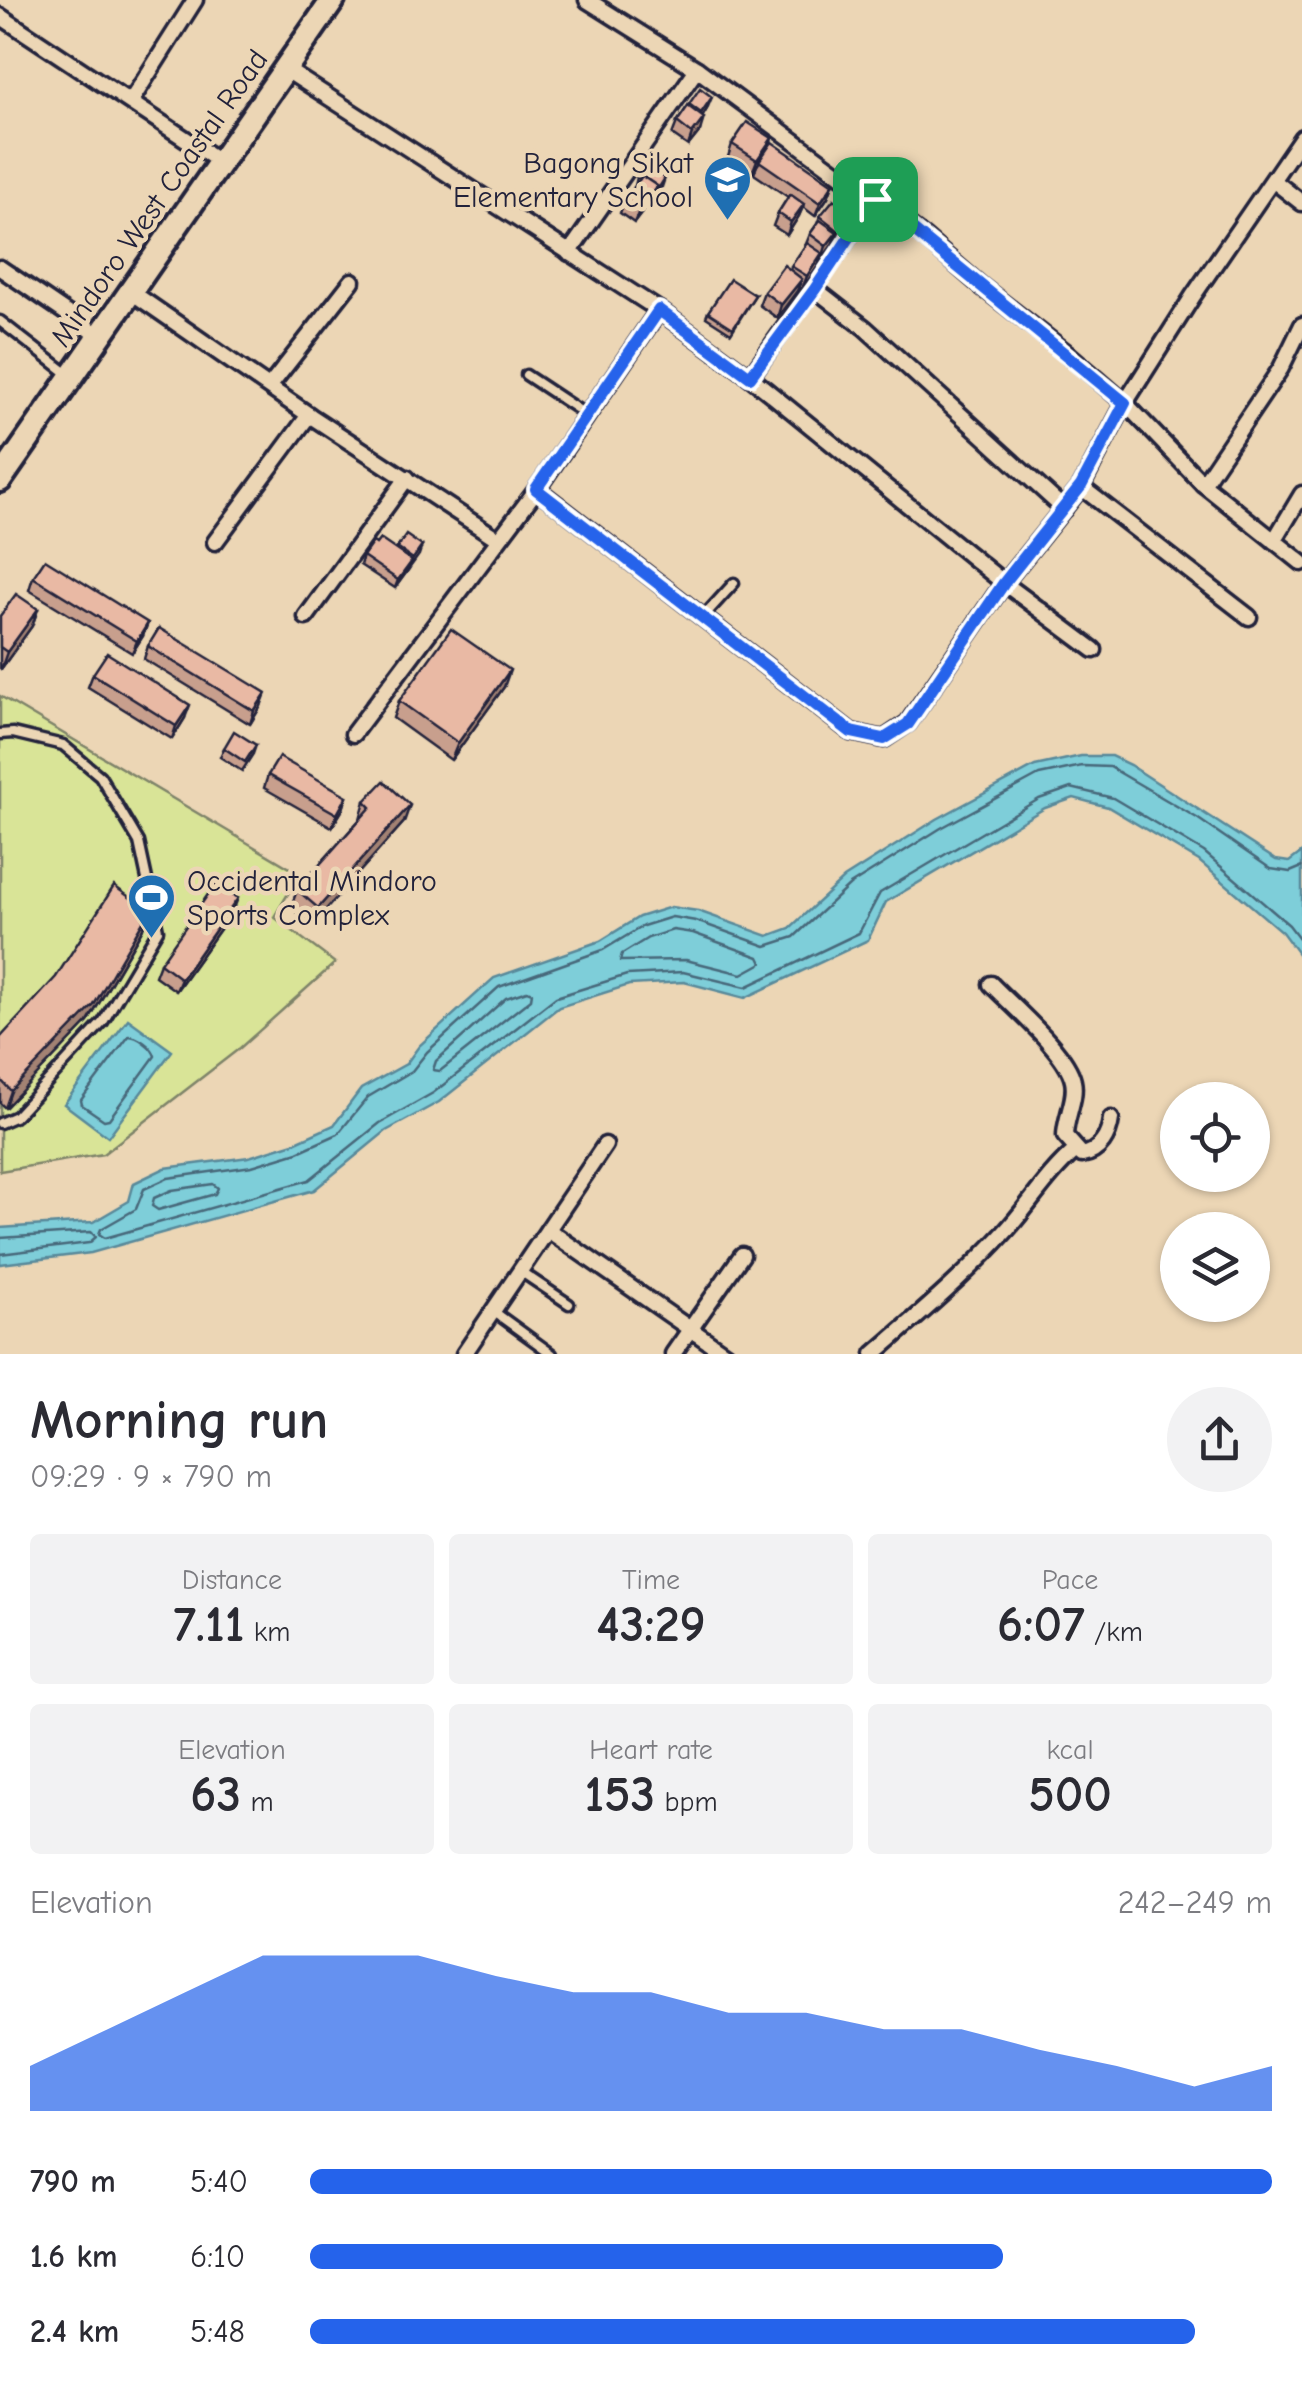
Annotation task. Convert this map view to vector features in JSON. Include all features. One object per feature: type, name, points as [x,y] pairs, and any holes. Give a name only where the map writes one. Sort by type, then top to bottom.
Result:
[{"type":"main road","name":"Mindoro West Coastal Road","points":[[0,480],[333,0]]},
{"type":"street","points":[[131,101],[195,0]]},
{"type":"street","points":[[587,0],[697,69],[875,199],[1125,403],[1203,484],[1302,563]]},
{"type":"street","points":[[0,16],[220,161]]},
{"type":"street","points":[[284,69],[659,310],[750,377],[1004,583],[1094,650]]},
{"type":"street","points":[[569,252],[697,69]]},
{"type":"street","points":[[536,489],[851,732],[884,739],[908,724],[1004,583],[1081,486],[1125,403],[1192,296],[1302,137]]},
{"type":"street","points":[[1274,181],[1302,203]]},
{"type":"street","points":[[750,377],[875,199]]},
{"type":"street","points":[[0,268],[100,336]]},
{"type":"street","points":[[270,386],[352,282]]},
{"type":"street","points":[[815,289],[865,328],[1064,508]]},
{"type":"street","points":[[130,291],[498,539]]},
{"type":"street","points":[[354,734],[536,489],[659,310]]},
{"type":"street","points":[[1203,484],[1281,368],[1302,324]]},
{"type":"street","points":[[215,542],[309,415]]},
{"type":"street","points":[[306,617],[408,478]]},
{"type":"street","points":[[1081,486],[1250,617]]},
{"type":"street","points":[[1274,541],[1302,494]]},
{"type":"street","points":[[991,984],[1059,1056],[1072,1076],[1074,1094],[1064,1136],[1075,1151],[1090,1154],[1106,1139],[1111,1119]]},
{"type":"street","points":[[464,1354],[605,1145]]},
{"type":"street","points":[[874,1354],[969,1270],[1008,1228],[1045,1179],[1075,1151]]},
{"type":"street","points":[[548,1230],[726,1354]]},
{"type":"street","points":[[673,1354],[742,1255]]},
{"type":"lane","points":[[0,320],[72,377]]},
{"type":"lane","points":[[526,375],[588,416]]},
{"type":"lane","points":[[703,617],[734,583]]},
{"type":"lane","points":[[0,734],[13,733],[63,745],[100,776],[139,842],[158,930],[102,1022],[16,1116],[0,1123]]},
{"type":"lane","points":[[520,1271],[569,1304]]},
{"type":"lane","points":[[493,1311],[552,1354]]},
{"type":"green space","name":"Occidental Mindoro Sports Complex","points":[[0,696],[300,874],[274,917],[335,963],[240,1048],[103,1154],[0,1171]]},
{"type":"water","points":[[1081,756],[1111,756],[1130,765],[1276,860],[1289,862],[1302,852],[1302,959],[1282,932],[1199,861],[1108,807],[1074,798],[1045,808],[886,902],[868,940],[745,998],[684,982],[629,985],[559,1007],[439,1102],[386,1131],[314,1190],[91,1253],[0,1264],[0,1228],[93,1222],[129,1201],[134,1183],[165,1168],[249,1157],[334,1125],[361,1089],[406,1064],[419,1046],[494,978],[600,941],[639,917],[671,907],[698,911],[768,936],[790,928],[844,878],[937,819],[1035,766]]},
{"type":"water","points":[[128,1019],[172,1051],[108,1137],[64,1104]]},
{"type":"building","points":[[700,88],[712,97],[701,113],[689,104]]},
{"type":"building","points":[[688,106],[704,118],[692,134],[677,122]]},
{"type":"building","points":[[747,122],[772,138],[757,160],[732,144]]},
{"type":"building","points":[[772,142],[833,184],[820,203],[759,161]]},
{"type":"building","points":[[646,165],[665,178],[658,189],[642,176],[637,177]]},
{"type":"building","points":[[642,176],[657,186],[639,211],[625,200]]},
{"type":"building","points":[[790,194],[804,204],[791,222],[778,213]]},
{"type":"building","points":[[834,199],[852,214],[839,231],[820,216]]},
{"type":"building","points":[[820,220],[837,232],[826,246],[810,234]]},
{"type":"building","points":[[807,243],[822,253],[807,276],[791,266]]},
{"type":"building","points":[[784,265],[802,279],[781,305],[764,292]]},
{"type":"building","points":[[730,279],[755,295],[733,328],[708,312]]},
{"type":"building","points":[[406,535],[422,546],[413,559],[397,548]]},
{"type":"building","points":[[380,539],[412,561],[398,580],[363,556]]},
{"type":"building","points":[[45,559],[148,623],[137,641],[33,577]]},
{"type":"building","points":[[16,594],[38,609],[7,652],[0,647],[0,616]]},
{"type":"building","points":[[159,628],[266,693],[254,711],[148,646]]},
{"type":"building","points":[[451,629],[510,670],[458,743],[399,701]]},
{"type":"building","points":[[107,653],[190,705],[176,726],[93,674]]},
{"type":"building","points":[[234,731],[256,745],[245,762],[224,748]]},
{"type":"building","points":[[279,757],[347,796],[337,814],[268,775]]},
{"type":"building","points":[[384,781],[410,805],[318,908],[297,890],[371,807],[365,801]]},
{"type":"building","points":[[216,883],[238,898],[181,979],[160,963]]},
{"type":"building","points":[[114,886],[149,911],[94,1005],[11,1091],[0,1079],[0,1038],[56,977]]},
{"type":"place","name":"Bagong Sikat Elementary School","points":[[728,222]]},
{"type":"place","name":"Occidental Mindoro Sports Complex","points":[[152,940]]},
{"type":"route","points":[[875,199],[1125,403],[1081,486],[1004,583],[908,724],[884,739],[851,732],[536,489],[659,310],[750,377],[875,199]]}]
